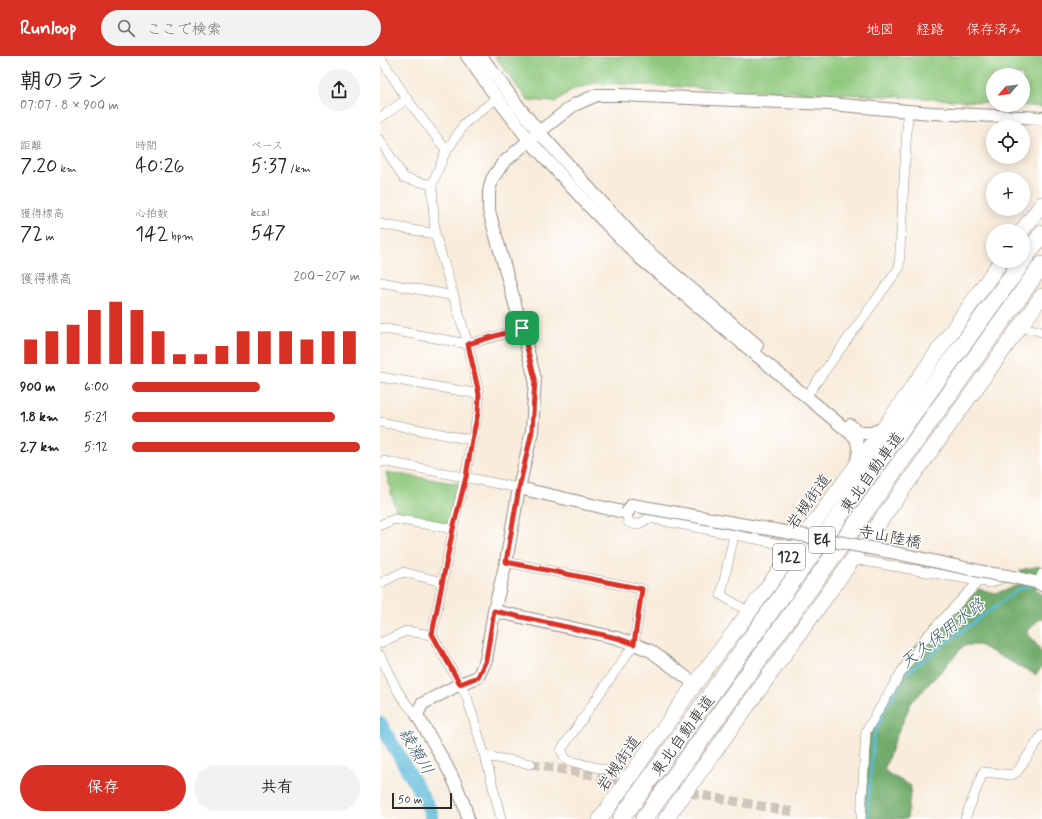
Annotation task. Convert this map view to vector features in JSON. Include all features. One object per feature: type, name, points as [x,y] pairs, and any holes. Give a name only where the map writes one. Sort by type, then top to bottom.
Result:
[{"type":"highway","points":[[1027,224],[1042,204]]},
{"type":"highway","name":"東北自動車道","points":[[1030,251],[1042,234]]},
{"type":"highway","name":"東北自動車道","points":[[644,819],[1042,265]]},
{"type":"highway","name":"岩槻街道","points":[[600,819],[695,684],[884,428],[996,268]]},
{"type":"highway","name":"東北自動車道","points":[[621,819],[1018,268]]},
{"type":"highway","points":[[666,819],[1042,296]]},
{"type":"street","points":[[467,56],[529,140],[588,205],[640,258],[856,438],[859,451],[856,466]]},
{"type":"street","points":[[481,56],[518,106],[540,132],[646,250],[860,433],[871,433],[884,428]]},
{"type":"street","points":[[380,57],[407,99],[447,151]]},
{"type":"street","points":[[417,715],[422,704],[460,684],[478,677],[486,660],[494,611],[506,562],[519,488],[532,431],[535,379],[488,210],[489,192],[492,179],[503,163],[529,140],[574,105],[597,95],[830,104],[931,113],[1042,118]]},
{"type":"street","points":[[497,98],[465,123],[444,155],[432,184],[435,234],[468,344],[479,394],[478,413],[466,477],[453,529],[432,634],[467,697],[501,819]]},
{"type":"street","points":[[380,118],[407,99]]},
{"type":"street","points":[[810,391],[899,268],[908,111]]},
{"type":"street","points":[[380,140],[404,178],[432,184]]},
{"type":"street","points":[[380,224],[435,234]]},
{"type":"street","points":[[380,282],[454,296]]},
{"type":"street","points":[[1020,326],[1042,332]]},
{"type":"street","points":[[380,328],[468,344],[522,328]]},
{"type":"street","points":[[380,377],[479,394]]},
{"type":"street","points":[[380,422],[472,440]]},
{"type":"street","points":[[380,463],[383,461],[466,477],[627,513],[628,522],[635,525],[649,518],[796,547]]},
{"type":"street","name":"寺山陸橋","points":[[627,513],[632,505],[891,552],[1008,576]]},
{"type":"street","points":[[380,525],[394,519],[453,529]]},
{"type":"street","points":[[734,535],[722,594],[749,612]]},
{"type":"street","points":[[852,559],[991,583],[1008,576],[1041,580]]},
{"type":"street","points":[[506,562],[642,589],[634,644],[561,750],[566,760],[631,776]]},
{"type":"street","points":[[380,583],[403,572],[442,582]]},
{"type":"street","points":[[862,819],[866,731],[902,671],[926,637],[979,581]]},
{"type":"street","points":[[494,611],[617,638],[634,644],[650,651],[695,684]]},
{"type":"street","points":[[380,643],[406,631],[432,634]]},
{"type":"street","points":[[380,655],[390,679],[411,710],[417,715],[453,780],[461,797],[468,819]]},
{"type":"street","points":[[965,819],[984,772],[1012,775],[1017,772],[1042,735]]},
{"type":"street","points":[[484,756],[531,764]]},
{"type":"green space","points":[[495,56],[1042,56],[1042,107],[1030,106],[1030,68],[986,68],[986,103],[907,97],[596,83],[571,90],[555,102],[527,100]]},
{"type":"green space","points":[[386,472],[460,484],[450,525],[397,515]]},
{"type":"green space","points":[[1040,566],[1036,590],[1042,595],[1042,620],[1040,618],[1027,632],[1042,652],[1042,667],[1036,675],[979,645],[964,645],[911,703],[884,770],[911,786],[907,819],[859,819],[870,730],[913,649],[950,619],[978,589],[997,593],[1021,584],[1020,570]]},
{"type":"waterway","name":"天久保用水路","points":[[905,674],[1020,588],[1031,586]]},
{"type":"waterway","name":"天久保用水路","points":[[867,819],[874,735],[883,714],[902,680]]},
{"type":"waterway","name":"綾瀬川","points":[[380,723],[431,812],[431,819]]},
{"type":"tunnel","points":[[531,764],[794,812]]},
{"type":"route","points":[[522,328],[535,379],[532,431],[519,488],[506,562],[642,589],[634,644],[617,638],[494,611],[486,660],[478,677],[460,684],[432,634],[453,529],[466,477],[478,413],[479,394],[468,344],[522,328]]}]
